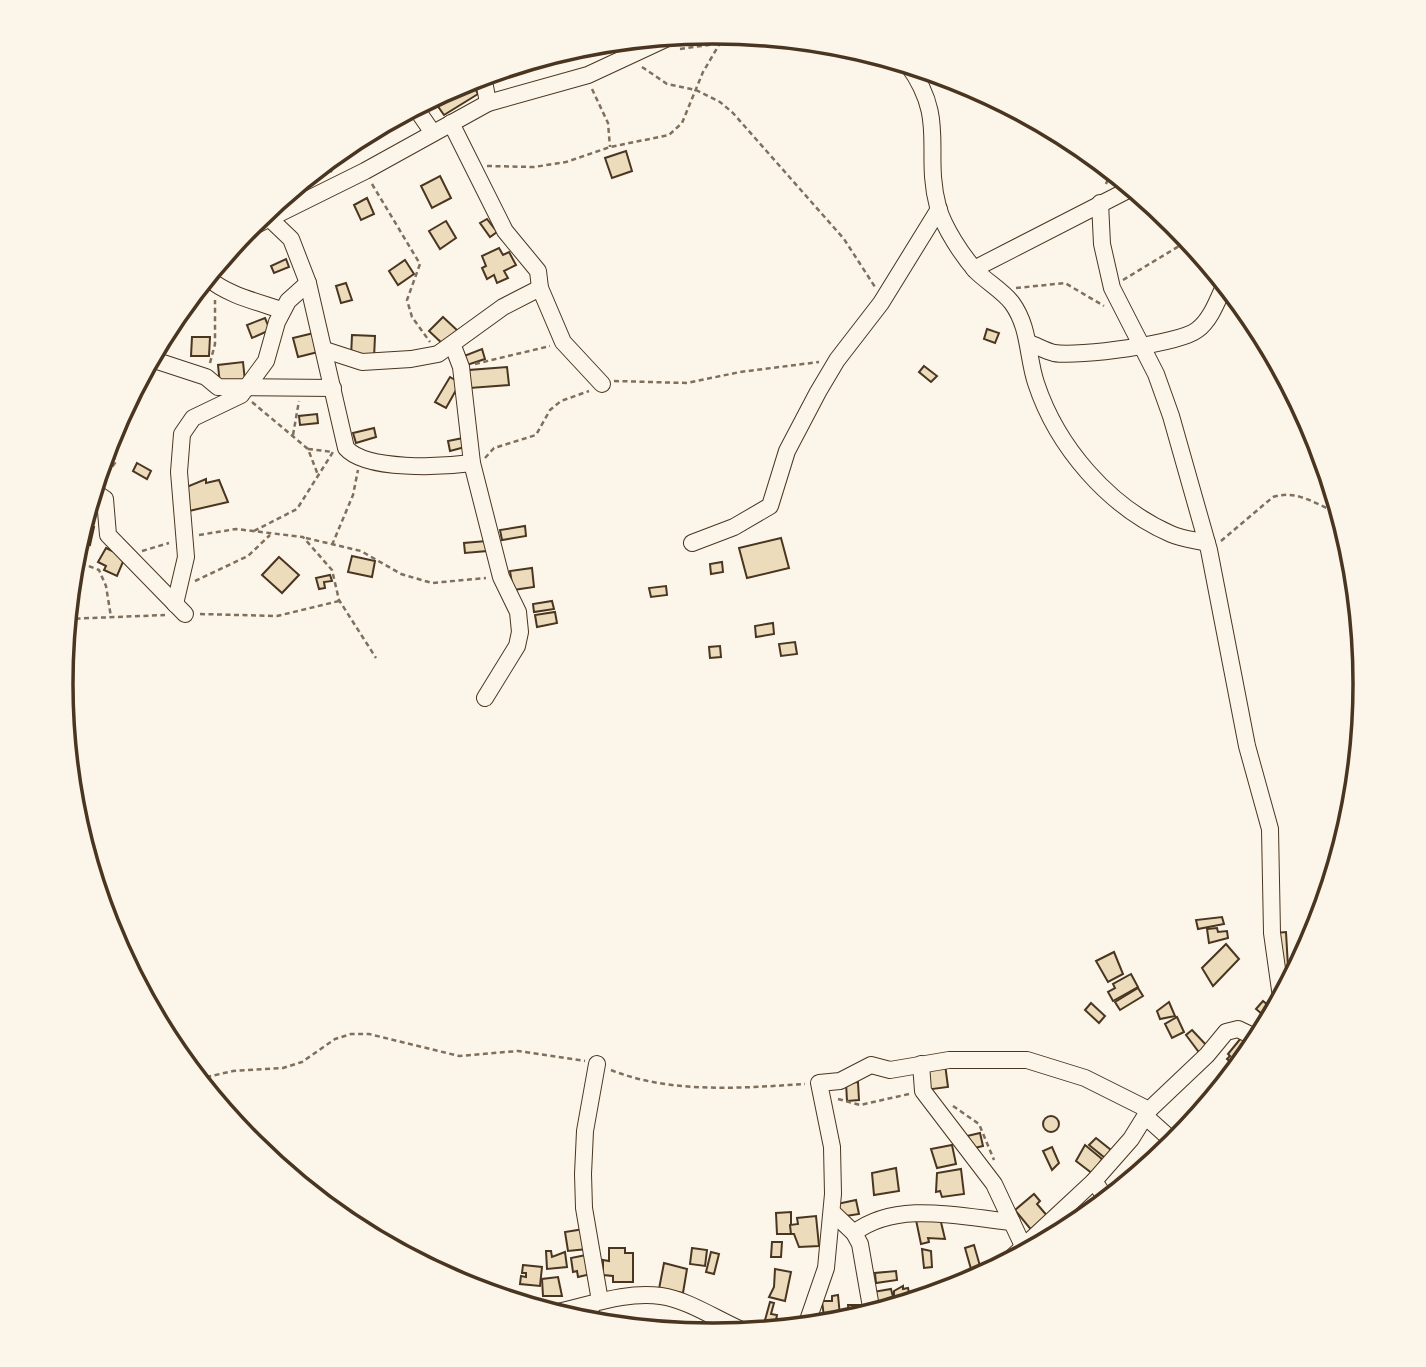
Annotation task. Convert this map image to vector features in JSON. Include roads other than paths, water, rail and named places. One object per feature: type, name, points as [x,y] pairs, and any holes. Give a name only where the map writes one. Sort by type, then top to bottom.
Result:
[{"type":"street","points":[[278,215],[365,171],[488,103],[588,75],[652,47]]},
{"type":"street","points":[[917,77],[930,106],[939,209],[974,269],[1011,301],[1030,343],[1035,379],[1043,404],[1083,467],[1127,508],[1173,535],[1208,546]]},
{"type":"street","points":[[485,86],[488,103]]},
{"type":"street","points":[[420,115],[433,133]]},
{"type":"street","points":[[451,123],[513,243],[538,271],[540,288],[563,342],[602,384]]},
{"type":"street","points":[[974,269],[1122,193]]},
{"type":"street","points":[[1100,203],[1102,244],[1112,288],[1142,344],[1171,416],[1208,546],[1247,746],[1270,829],[1272,933],[1279,981]]},
{"type":"street","points":[[692,543],[734,527],[770,506],[787,451],[837,360],[881,303],[939,209]]},
{"type":"street","points":[[272,221],[291,239],[308,284],[346,448],[360,460],[427,468],[472,463]]},
{"type":"street","points":[[215,282],[282,310]]},
{"type":"street","points":[[101,497],[106,502],[105,531],[180,602],[186,557],[179,472],[182,434],[193,418],[244,390],[266,361],[282,310],[308,284]]},
{"type":"street","points":[[325,350],[362,362],[411,359],[446,350],[503,307],[540,288]]},
{"type":"street","points":[[1030,343],[1052,353],[1073,355],[1176,340],[1198,330],[1212,312],[1220,293]]},
{"type":"street","points":[[446,350],[461,367],[472,463],[501,577],[518,612],[520,632],[517,646],[485,698]]},
{"type":"street","points":[[160,362],[206,377],[218,387],[244,390],[333,388]]},
{"type":"street","points":[[1038,1235],[1094,1181],[1131,1139],[1147,1113],[1207,1055],[1228,1030],[1238,1029],[1248,1034]]},
{"type":"street","points":[[809,1316],[826,1268],[832,1212],[832,1147],[820,1090],[871,1065],[890,1070],[920,1063],[995,1058],[1027,1060],[1085,1078],[1147,1113],[1167,1134]]},
{"type":"street","points":[[920,1063],[923,1091],[981,1165],[1022,1244]]},
{"type":"street","points":[[594,1312],[583,1174],[584,1131],[597,1064]]},
{"type":"street","points":[[1094,1181],[1101,1192]]},
{"type":"street","points":[[832,1212],[854,1233],[862,1248],[870,1303]]},
{"type":"street","points":[[854,1233],[874,1219],[915,1214],[1012,1222]]},
{"type":"street","points":[[576,1308],[641,1295],[663,1296],[725,1323]]}]
